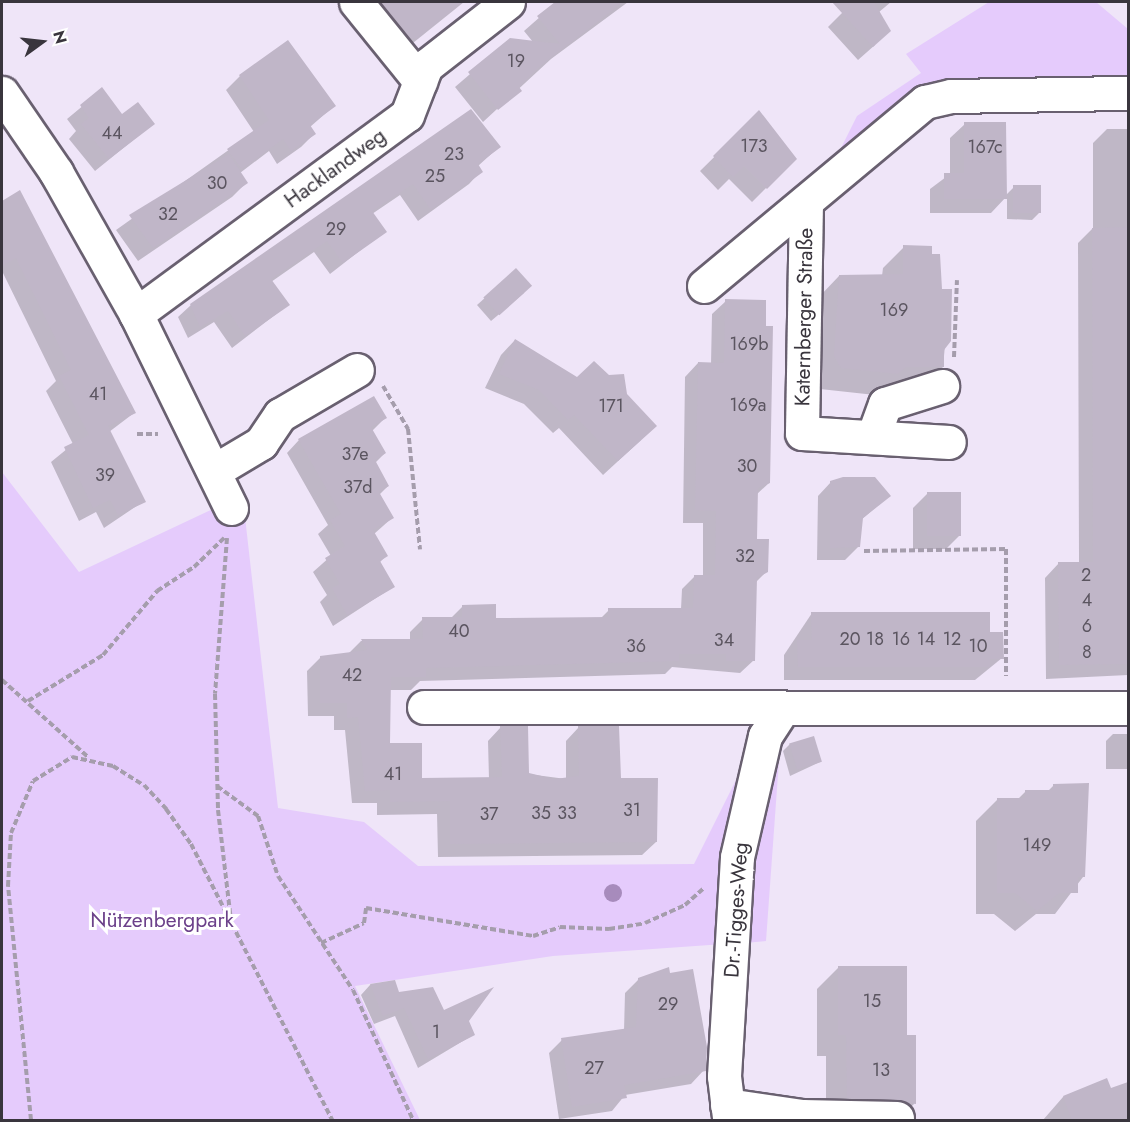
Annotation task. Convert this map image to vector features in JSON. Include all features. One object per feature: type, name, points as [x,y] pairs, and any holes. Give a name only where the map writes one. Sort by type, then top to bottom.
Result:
[{"type":"street","points":[[356,2],[420,81]]},
{"type":"street","name":"Hacklandweg","points":[[136,314],[407,115],[426,66],[508,2]]},
{"type":"street","points":[[2,93],[56,172],[136,314],[214,471],[229,522]]},
{"type":"street","name":"Katernberger Straße","points":[[704,286],[925,102],[951,96],[1128,93]]},
{"type":"street","name":"Katernberger Straße","points":[[806,202],[802,433],[874,434]]},
{"type":"street","points":[[214,471],[261,443],[280,415],[357,370]]},
{"type":"street","points":[[942,386],[885,404],[874,434],[949,442]]},
{"type":"street","points":[[424,707],[714,707],[782,710],[1128,708]]},
{"type":"street","name":"Dr.-Tigges-Weg","points":[[782,710],[762,745],[737,857],[724,1076],[728,1111],[802,1116],[897,1118]]},
{"type":"path","points":[[942,386],[954,366],[957,280]]},
{"type":"path","points":[[357,370],[372,366],[408,429],[420,549]]},
{"type":"path","points":[[28,701],[103,655],[157,591],[194,567],[229,522]]},
{"type":"path","points":[[229,522],[215,694],[217,785],[231,923]]},
{"type":"path","points":[[864,551],[1006,549],[1006,707]]},
{"type":"path","points":[[2,680],[89,758],[144,785],[166,809],[231,923],[332,1120]]},
{"type":"path","points":[[31,1120],[8,886],[11,833],[24,794],[42,771],[62,760],[89,758]]},
{"type":"path","points":[[217,785],[258,816],[278,876],[353,990],[413,1120]]},
{"type":"path","points":[[321,943],[363,923],[366,908],[533,936],[560,927],[609,929],[666,915],[706,886]]},
{"type":"green space","points":[[989,2],[1096,2],[1128,29],[1128,80],[949,81],[917,88],[836,158],[857,116],[921,73],[906,54]]},
{"type":"green space","name":"Nützenbergpark","points":[[2,472],[79,572],[215,508],[244,508],[278,808],[364,822],[418,866],[694,864],[749,754],[724,944],[553,956],[355,986],[420,1120],[2,1120]]},
{"type":"green space","points":[[781,733],[766,941],[745,943],[745,877]]},
{"type":"building","points":[[380,2],[463,2],[416,39],[409,38]]},
{"type":"building","points":[[555,2],[623,2],[538,68],[519,87],[522,91],[498,110],[468,72],[510,38],[560,44],[537,16]]},
{"type":"building","points":[[832,2],[874,2],[891,31],[873,47]]},
{"type":"building","points":[[288,40],[336,106],[310,125],[316,134],[291,151],[283,139],[242,169],[227,149],[269,120],[239,75]]},
{"type":"building","points":[[102,87],[122,114],[138,102],[155,124],[109,159],[81,124],[89,118],[80,105]]},
{"type":"building","points":[[471,109],[501,147],[478,164],[483,172],[431,210],[413,184],[372,211],[387,232],[343,263],[327,241],[271,279],[290,305],[245,336],[228,311],[200,327],[190,304]]},
{"type":"building","points":[[759,110],[797,159],[767,189],[744,166],[733,177],[713,156]]},
{"type":"building","points":[[964,122],[1006,122],[1007,199],[944,199],[944,173],[964,173]]},
{"type":"building","points":[[229,154],[248,183],[153,248],[129,215]]},
{"type":"building","points":[[1013,185],[1041,185],[1041,213],[1013,213]]},
{"type":"building","points":[[20,190],[136,413],[108,426],[146,502],[118,515],[110,500],[93,508],[64,447],[89,435],[59,376],[71,370],[16,258],[2,266],[2,201]]},
{"type":"building","points":[[1128,227],[1128,664],[1059,665],[1058,562],[1093,562],[1092,228]]},
{"type":"building","points":[[903,245],[932,246],[932,254],[940,254],[942,289],[952,289],[951,341],[944,350],[944,367],[906,367],[898,374],[841,368],[834,356],[839,275],[903,274]]},
{"type":"building","points":[[516,268],[532,286],[499,315],[483,297]]},
{"type":"building","points":[[725,299],[766,300],[766,326],[773,326],[770,483],[758,488],[757,539],[769,539],[768,572],[757,578],[755,661],[726,661],[726,654],[679,654],[679,661],[426,668],[426,677],[391,677],[390,743],[422,743],[422,778],[502,777],[500,726],[528,726],[529,773],[554,779],[579,776],[578,726],[619,726],[621,778],[658,778],[657,842],[450,844],[450,801],[390,802],[390,790],[365,791],[358,717],[347,718],[347,703],[320,703],[320,656],[367,650],[361,639],[423,639],[422,617],[462,617],[462,605],[496,604],[496,618],[608,617],[608,608],[693,608],[694,575],[715,575],[716,511],[695,510],[698,362],[724,363]]},
{"type":"building","points":[[515,339],[577,377],[594,361],[609,375],[624,374],[627,394],[657,426],[618,461],[574,415],[568,420],[539,390],[499,374]]},
{"type":"building","points":[[374,396],[387,418],[371,427],[386,453],[375,460],[389,486],[379,492],[394,518],[373,530],[388,556],[380,561],[395,587],[347,615],[332,588],[340,584],[325,558],[345,546],[330,520],[341,514],[298,439]]},
{"type":"building","points":[[843,477],[875,477],[891,496],[863,518],[860,547],[830,548],[830,481]]},
{"type":"building","points":[[927,492],[961,492],[961,536],[927,536]]},
{"type":"building","points":[[811,612],[990,612],[990,632],[1003,632],[1004,659],[990,659],[990,667],[798,667],[797,640],[812,640]]},
{"type":"building","points":[[814,736],[822,762],[797,769],[789,744]]},
{"type":"building","points":[[1089,783],[1085,877],[1078,877],[1078,893],[1059,893],[1037,911],[1015,893],[997,893],[997,798],[1025,798],[1025,790],[1053,790],[1053,784]]},
{"type":"building","points":[[838,966],[907,966],[907,1035],[916,1035],[916,1104],[847,1098],[846,1035],[838,1035]]},
{"type":"building","points":[[669,967],[670,973],[693,969],[707,1047],[706,1071],[624,1085],[627,1098],[572,1107],[561,1038],[636,1027],[638,978]]},
{"type":"building","points":[[395,980],[399,992],[433,987],[444,1010],[494,987],[469,1021],[475,1035],[428,1059],[404,1008],[383,1016],[370,984]]},
{"type":"building","points":[[1107,1078],[1111,1088],[1128,1082],[1128,1120],[1072,1120],[1063,1096]]}]
